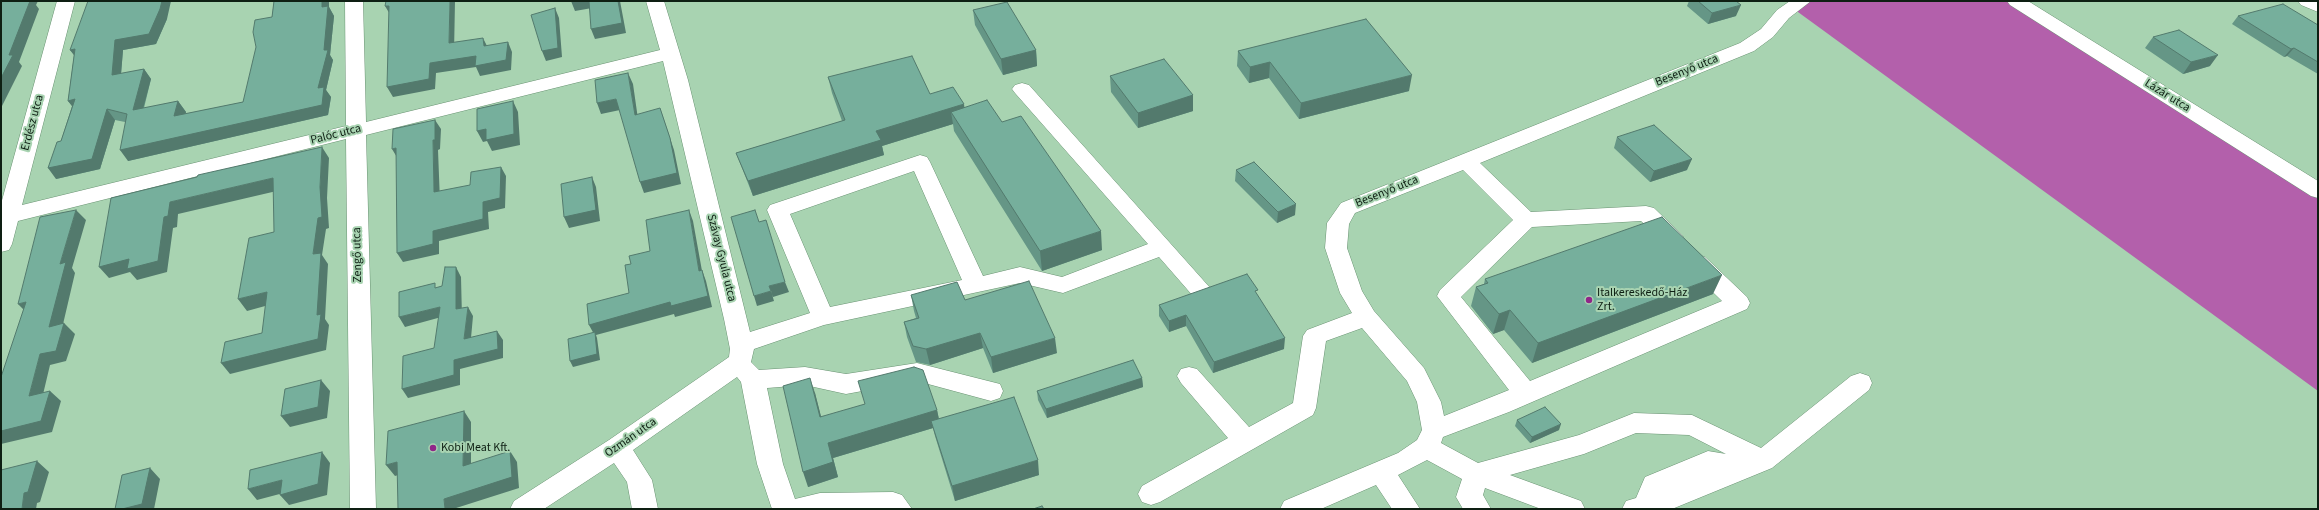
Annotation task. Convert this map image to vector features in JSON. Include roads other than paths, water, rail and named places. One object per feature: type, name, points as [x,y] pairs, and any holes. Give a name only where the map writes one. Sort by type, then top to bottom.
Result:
[{"type":"street","name":"Erdész utca","points":[[1,244],[5,217],[66,1]]},
{"type":"street","name":"Zengő utca","points":[[354,1],[355,130],[363,509]]},
{"type":"street","name":"Szávay Gyula utca","points":[[655,1],[671,53],[744,363],[770,464],[785,509]]},
{"type":"street","name":"Besenyő utca","points":[[1430,438],[1429,402],[1416,375],[1366,317],[1351,293],[1336,248],[1338,223],[1348,208],[1747,47],[1767,33],[1783,14],[1802,1]]},
{"type":"street","name":"Lázár utca","points":[[2016,1],[2318,191]]},
{"type":"street","points":[[2307,1],[2318,7]]},
{"type":"street","name":"Palóc utca","points":[[5,217],[671,53]]},
{"type":"street","points":[[1022,89],[1201,290]]},
{"type":"street","points":[[1465,160],[1526,220]]},
{"type":"street","points":[[823,316],[778,210],[920,162],[976,286]]},
{"type":"street","points":[[1293,509],[1382,472],[1430,438],[1500,405],[1738,303],[1646,213],[1526,220],[1448,296],[1526,393]]},
{"type":"street","points":[[991,391],[917,372],[846,384],[805,376],[764,378],[744,363],[823,316],[1020,276],[1063,285],[1163,247]]},
{"type":"street","points":[[1151,494],[1304,408],[1315,336],[1366,317]]},
{"type":"street","name":"Ozmán utca","points":[[523,509],[744,363]]},
{"type":"street","points":[[1189,376],[1246,441]]},
{"type":"street","points":[[1640,508],[1654,486],[1690,468],[1708,462],[1754,464],[1860,383]]},
{"type":"street","points":[[1476,474],[1584,444],[1634,423],[1692,425],[1754,464]]},
{"type":"street","points":[[1430,438],[1476,474],[1572,509]]},
{"type":"street","points":[[618,447],[639,480],[645,509]]},
{"type":"street","points":[[1382,472],[1406,509]]},
{"type":"street","points":[[1476,474],[1469,497],[1478,509]]},
{"type":"street","points":[[798,509],[820,504],[893,503],[899,509]]},
{"type":"place","name":"Italkereskedő-Ház Zrt.","points":[[1589,300]]},
{"type":"place","name":"Kobi Meat Kft.","points":[[433,448]]}]
